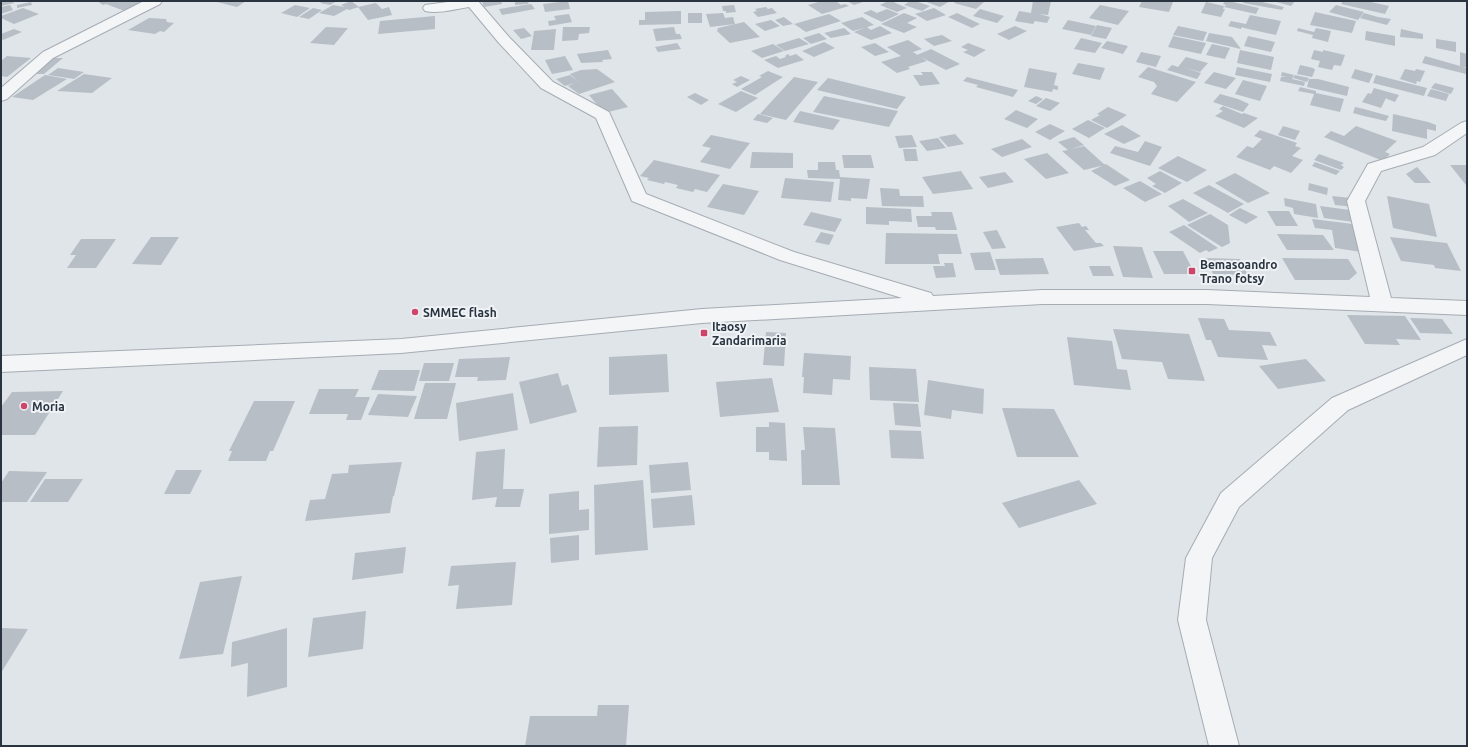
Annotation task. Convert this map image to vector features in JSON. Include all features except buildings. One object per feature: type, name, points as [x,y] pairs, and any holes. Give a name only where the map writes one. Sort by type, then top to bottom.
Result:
[{"type":"street","points":[[1,96],[48,55],[155,1]]},
{"type":"street","points":[[430,8],[440,8],[472,1],[504,40],[546,85],[603,115],[638,197],[787,256],[938,303]]},
{"type":"street","points":[[1382,304],[1356,201],[1374,168],[1429,151],[1467,126]]},
{"type":"street","points":[[1,364],[401,346],[702,316],[1042,297],[1207,296],[1467,308]]},
{"type":"street","points":[[1224,746],[1192,620],[1199,558],[1230,500],[1340,404],[1467,346]]},
{"type":"place","name":"Bemasoandro Trano fotsy","points":[[1192,271]]},
{"type":"place","name":"SMMEC flash","points":[[415,312]]},
{"type":"place","name":"Itaosy Zandarimaria","points":[[704,333]]},
{"type":"place","name":"Moria","points":[[24,406]]}]
